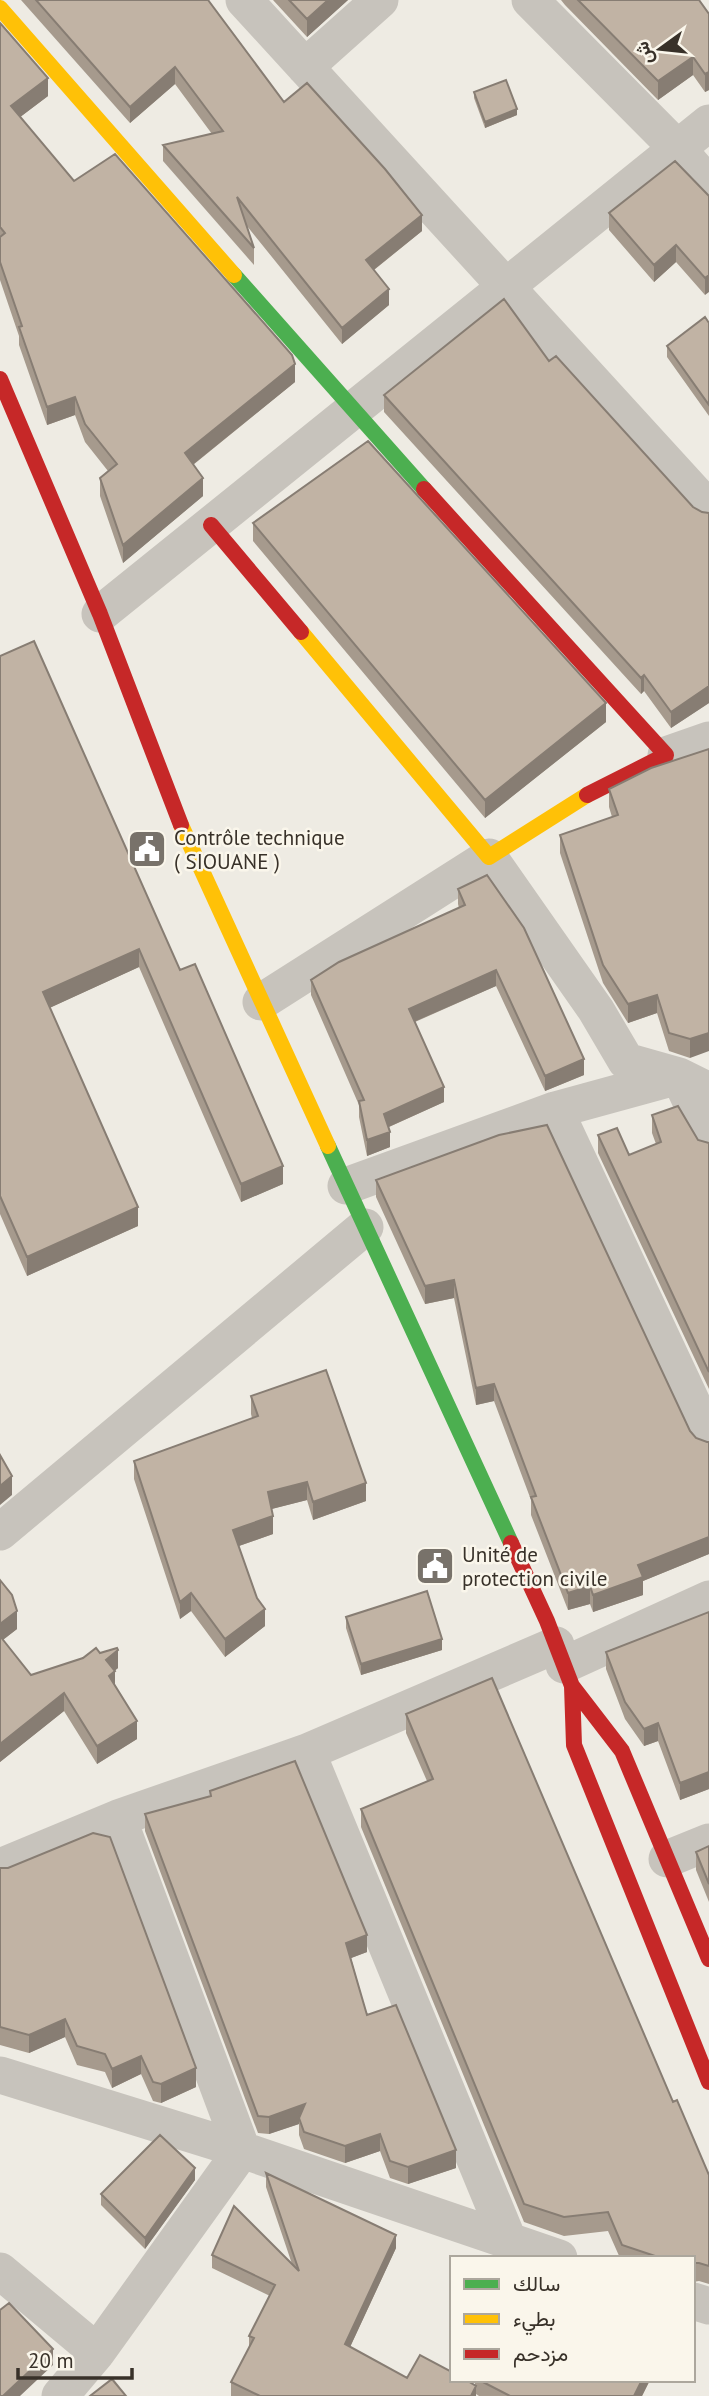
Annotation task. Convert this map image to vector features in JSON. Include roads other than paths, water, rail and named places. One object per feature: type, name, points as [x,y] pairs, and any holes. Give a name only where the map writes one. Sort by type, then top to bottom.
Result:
[{"type":"main road","points":[[0,8],[353,411],[666,755],[593,791],[489,857],[211,525]]},
{"type":"main road","points":[[0,379],[100,614],[187,840],[564,1665],[622,1751],[709,1959]]},
{"type":"main road","points":[[564,1665],[574,1745],[709,2082]]},
{"type":"street","points":[[244,0],[709,509]]},
{"type":"street","points":[[305,67],[380,0]]},
{"type":"street","points":[[530,0],[677,148],[709,185]]},
{"type":"street","points":[[100,614],[709,123]]},
{"type":"street","points":[[666,755],[709,740]]},
{"type":"street","points":[[261,1002],[489,857],[596,1010],[626,1061],[694,1083]]},
{"type":"street","points":[[346,1186],[555,1110],[694,1083]]},
{"type":"street","points":[[694,1083],[709,1140]]},
{"type":"street","points":[[555,1110],[709,1439]]},
{"type":"street","points":[[0,1532],[365,1227]]},
{"type":"street","points":[[0,1867],[118,1818],[564,1665],[709,1599]]},
{"type":"street","points":[[307,1752],[509,2242]]},
{"type":"street","points":[[118,1818],[242,2150]]},
{"type":"street","points":[[667,1859],[709,1842]]},
{"type":"street","points":[[0,2075],[242,2150],[553,2256]]},
{"type":"street","points":[[60,2396],[97,2352],[242,2150]]},
{"type":"street","points":[[0,2271],[97,2352]]},
{"type":"place","name":"Contrôle technique ( SIOUANE )","points":[[147,849]]},
{"type":"place","name":"Unité de protection civile","points":[[435,1566]]}]
